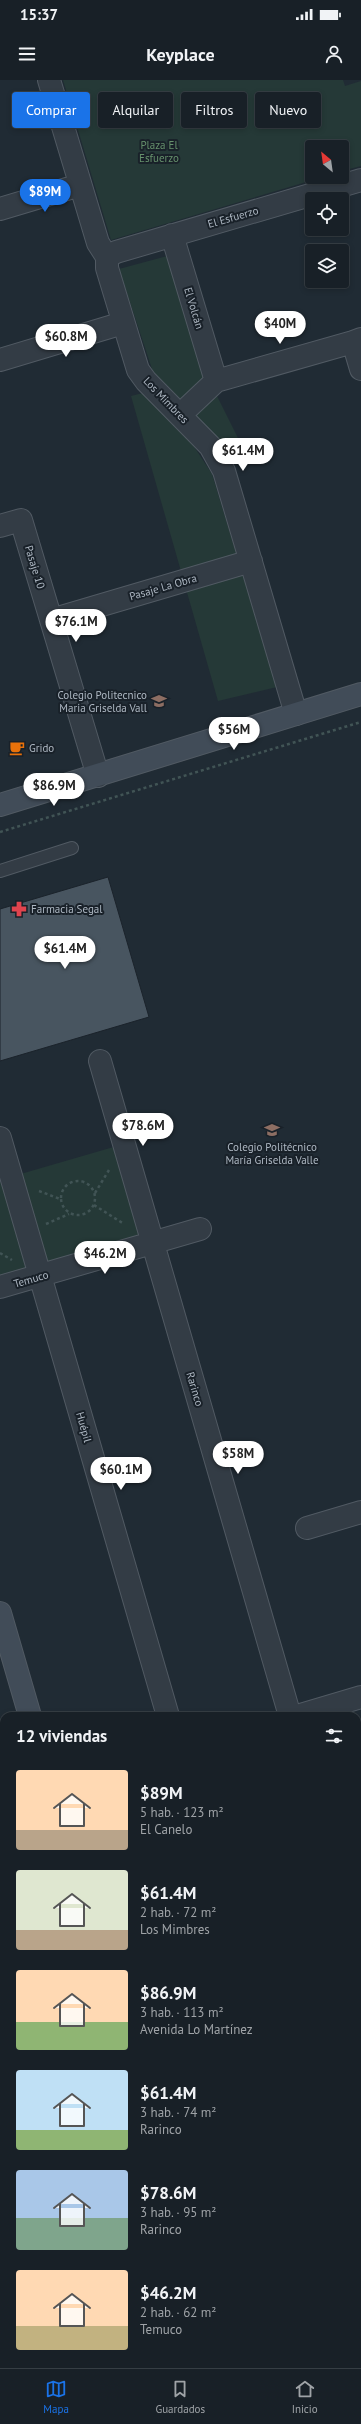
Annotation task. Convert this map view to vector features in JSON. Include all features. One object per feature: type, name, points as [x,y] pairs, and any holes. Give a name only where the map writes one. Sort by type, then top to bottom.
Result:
[{"type":"main road","points":[[0,805],[361,694]]},
{"type":"main road","points":[[0,1613],[29,1712]]},
{"type":"street","name":"Los Mimbres","points":[[49,80],[98,243],[108,258],[107,268],[138,370],[146,381],[210,446],[224,471],[296,714]]},
{"type":"street","name":"El Esfuerzo","points":[[108,258],[111,253],[361,180]]},
{"type":"street","points":[[0,209],[80,185]]},
{"type":"street","name":"El Volcán","points":[[172,235],[216,381]]},
{"type":"street","points":[[0,360],[123,323]]},
{"type":"street","points":[[180,415],[216,381],[357,341],[361,369]]},
{"type":"street","name":"Pasaje 10","points":[[0,526],[21,520],[98,776]]},
{"type":"street","name":"Pasaje La Obra","points":[[51,620],[252,562]]},
{"type":"street","name":"Rarinco","points":[[100,1061],[289,1712]]},
{"type":"street","name":"Huépil","points":[[0,1138],[167,1712]]},
{"type":"street","name":"Temuco","points":[[0,1288],[200,1229]]},
{"type":"street","points":[[307,1528],[361,1512]]},
{"type":"street","points":[[311,1712],[361,1697]]},
{"type":"lane","points":[[0,871],[72,848]]},
{"type":"path","points":[[0,832],[361,722]]},
{"type":"path","points":[[73,1181],[84,1182],[92,1189],[94,1205],[87,1213],[75,1216],[65,1210],[60,1199],[61,1193],[68,1184],[73,1181]]},
{"type":"green space","name":"Plaza El Esfuerzo","points":[[63,80],[343,80],[345,86],[361,81],[361,166],[349,169],[349,140],[305,140],[305,182],[111,240],[77,128],[90,128],[90,92],[67,92]]},
{"type":"green space","points":[[171,255],[208,378],[242,446],[226,450],[215,435],[153,372],[119,269]]},
{"type":"green space","points":[[143,393],[176,419],[212,474],[277,687],[218,701],[131,396]]},
{"type":"green space","points":[[117,1146],[142,1235],[0,1279],[0,1180]]},
{"type":"building","points":[[108,877],[149,1017],[0,1061],[0,909]]},
{"type":"place","name":"Colegio Politecnico Maria Griselda Vall","points":[[159,701]]},
{"type":"place","name":"Grido","points":[[17,748]]},
{"type":"place","name":"Farmacia Segal","points":[[19,909]]},
{"type":"place","name":"Colegio Politécnico María Griselda Valle","points":[[272,1130]]}]
